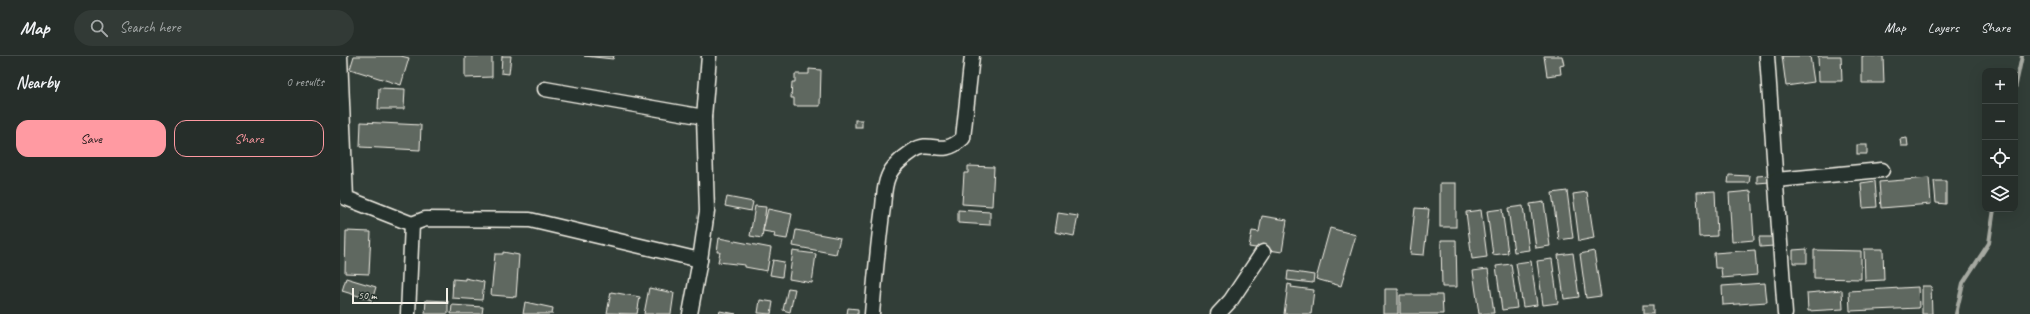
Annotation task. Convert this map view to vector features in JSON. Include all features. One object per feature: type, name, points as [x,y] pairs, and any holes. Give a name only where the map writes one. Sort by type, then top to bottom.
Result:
[{"type":"street","points":[[340,56],[343,197],[412,224],[425,219],[530,220],[700,260]]},
{"type":"street","points":[[690,314],[707,211],[704,117],[709,56]]},
{"type":"street","points":[[872,314],[877,249],[887,178],[895,166],[914,150],[926,146],[942,149],[954,146],[963,138],[972,56]]},
{"type":"street","points":[[1767,56],[1785,314]]},
{"type":"street","points":[[544,89],[704,117]]},
{"type":"street","points":[[1776,180],[1882,170]]},
{"type":"street","points":[[408,314],[412,224]]},
{"type":"street","points":[[1218,314],[1231,300],[1263,252]]},
{"type":"building","points":[[354,56],[401,56],[409,58],[401,85],[350,69]]},
{"type":"building","points":[[465,56],[492,56],[492,77],[465,78]]},
{"type":"building","points":[[502,56],[511,56],[509,74],[501,73]]},
{"type":"building","points":[[584,56],[614,56],[613,59]]},
{"type":"building","points":[[1544,56],[1562,56],[1564,65],[1560,66],[1561,74],[1547,76]]},
{"type":"building","points":[[1782,56],[1810,56],[1814,82],[1786,86]]},
{"type":"building","points":[[1818,56],[1841,56],[1842,81],[1819,81]]},
{"type":"building","points":[[1862,56],[1883,56],[1884,83],[1862,83]]},
{"type":"building","points":[[809,69],[821,70],[820,106],[794,106],[794,98],[791,98],[792,82],[795,82],[795,74],[809,74]]},
{"type":"building","points":[[379,88],[405,89],[404,109],[378,109]]},
{"type":"building","points":[[855,120],[862,120],[862,127],[855,127]]},
{"type":"building","points":[[361,122],[421,125],[420,150],[360,147]]},
{"type":"building","points":[[1907,138],[1908,146],[1901,146],[1900,139]]},
{"type":"building","points":[[1857,145],[1867,145],[1867,154],[1857,154]]},
{"type":"building","points":[[968,166],[994,167],[992,206],[962,204],[964,173],[968,173]]},
{"type":"building","points":[[1729,175],[1750,176],[1749,183],[1728,183]]},
{"type":"building","points":[[1770,175],[1770,182],[1757,183],[1757,176]]},
{"type":"building","points":[[1929,178],[1931,204],[1881,208],[1879,182]]},
{"type":"building","points":[[1875,181],[1877,207],[1863,208],[1861,183]]},
{"type":"building","points":[[1934,181],[1946,181],[1946,204],[1936,203]]},
{"type":"building","points":[[1440,183],[1456,183],[1456,227],[1440,227]]},
{"type":"building","points":[[1567,191],[1573,238],[1559,240],[1552,193]]},
{"type":"building","points":[[1715,191],[1717,236],[1699,237],[1697,192]]},
{"type":"building","points":[[1751,191],[1754,240],[1732,242],[1729,193]]},
{"type":"building","points":[[1587,192],[1594,238],[1579,241],[1573,194]]},
{"type":"building","points":[[727,197],[753,202],[751,211],[725,206]]},
{"type":"building","points":[[1544,202],[1550,246],[1536,248],[1530,204]]},
{"type":"building","points":[[755,206],[766,207],[762,238],[750,236]]},
{"type":"building","points":[[1523,206],[1529,250],[1514,252],[1508,208]]},
{"type":"building","points":[[1415,208],[1429,209],[1424,255],[1410,254]]},
{"type":"building","points":[[768,209],[792,214],[787,239],[774,237],[775,233],[763,231]]},
{"type":"building","points":[[1502,209],[1508,253],[1493,255],[1487,211]]},
{"type":"building","points":[[958,210],[990,212],[990,225],[958,223]]},
{"type":"building","points":[[1481,210],[1487,257],[1472,259],[1466,212]]},
{"type":"building","points":[[1058,213],[1078,216],[1074,236],[1055,232]]},
{"type":"building","points":[[1262,216],[1287,220],[1282,252],[1249,247],[1252,231],[1259,232]]},
{"type":"building","points":[[1330,228],[1356,235],[1341,286],[1316,279]]},
{"type":"building","points":[[796,230],[840,238],[836,254],[793,246]]},
{"type":"building","points":[[346,231],[371,232],[369,274],[345,273]]},
{"type":"building","points":[[1759,237],[1774,237],[1774,246],[1760,247]]},
{"type":"building","points":[[719,238],[771,248],[767,271],[745,267],[745,265],[718,262],[720,252],[717,252]]},
{"type":"building","points":[[1441,240],[1456,240],[1457,287],[1442,287]]},
{"type":"building","points":[[1807,249],[1807,263],[1793,263],[1793,250]]},
{"type":"building","points":[[1864,249],[1883,249],[1884,280],[1865,281]]},
{"type":"building","points":[[1755,250],[1757,275],[1722,278],[1721,268],[1715,268],[1714,253]]},
{"type":"building","points":[[1814,250],[1861,251],[1861,279],[1814,278]]},
{"type":"building","points":[[793,251],[816,254],[812,283],[789,279]]},
{"type":"building","points":[[1594,251],[1601,296],[1586,298],[1580,254]]},
{"type":"building","points":[[503,252],[519,255],[516,297],[491,295],[495,254],[503,254]]},
{"type":"building","points":[[1573,253],[1579,297],[1564,299],[1558,255]]},
{"type":"building","points":[[1552,259],[1558,303],[1543,305],[1537,261]]},
{"type":"building","points":[[773,260],[784,262],[782,277],[770,275]]},
{"type":"building","points":[[1531,261],[1537,305],[1523,307],[1516,263]]},
{"type":"building","points":[[1511,264],[1517,308],[1502,310],[1496,266]]},
{"type":"building","points":[[1488,269],[1494,313],[1479,314],[1473,271]]},
{"type":"building","points":[[1288,271],[1314,275],[1313,283],[1287,280]]},
{"type":"building","points":[[346,278],[376,287],[372,300],[342,291]]},
{"type":"building","points":[[465,278],[484,282],[482,300],[452,298],[453,279],[465,280]]},
{"type":"building","points":[[1765,283],[1767,302],[1723,305],[1722,286]]},
{"type":"building","points":[[1288,284],[1292,285],[1291,287],[1314,290],[1311,314],[1284,314]]},
{"type":"building","points":[[1922,286],[1931,286],[1932,314],[1922,314]]},
{"type":"building","points":[[1918,287],[1919,308],[1850,311],[1849,291]]},
{"type":"building","points":[[649,288],[674,293],[671,314],[644,314]]},
{"type":"building","points":[[788,288],[795,289],[790,312],[783,310]]},
{"type":"building","points":[[1385,289],[1398,289],[1398,314],[1383,314],[1383,306],[1385,306]]},
{"type":"building","points":[[1842,290],[1843,309],[1808,311],[1807,293]]},
{"type":"building","points":[[611,292],[640,297],[637,314],[607,313]]},
{"type":"building","points":[[1400,295],[1442,295],[1443,314],[1400,314]]},
{"type":"building","points":[[426,300],[448,301],[448,314],[425,314]]},
{"type":"building","points":[[760,300],[773,302],[771,314],[758,313]]},
{"type":"building","points":[[525,302],[553,308],[552,314],[523,314]]},
{"type":"building","points":[[452,305],[483,307],[482,314],[451,314]]},
{"type":"building","points":[[1643,305],[1653,305],[1653,314],[1643,314]]},
{"type":"building","points":[[848,308],[858,309],[858,314],[847,314]]},
{"type":"building","points":[[720,311],[736,314],[719,314]]},
{"type":"waterway","points":[[2018,75],[2022,56]]},
{"type":"waterway","points":[[1956,314],[1963,283],[1989,243],[1994,212]]}]
